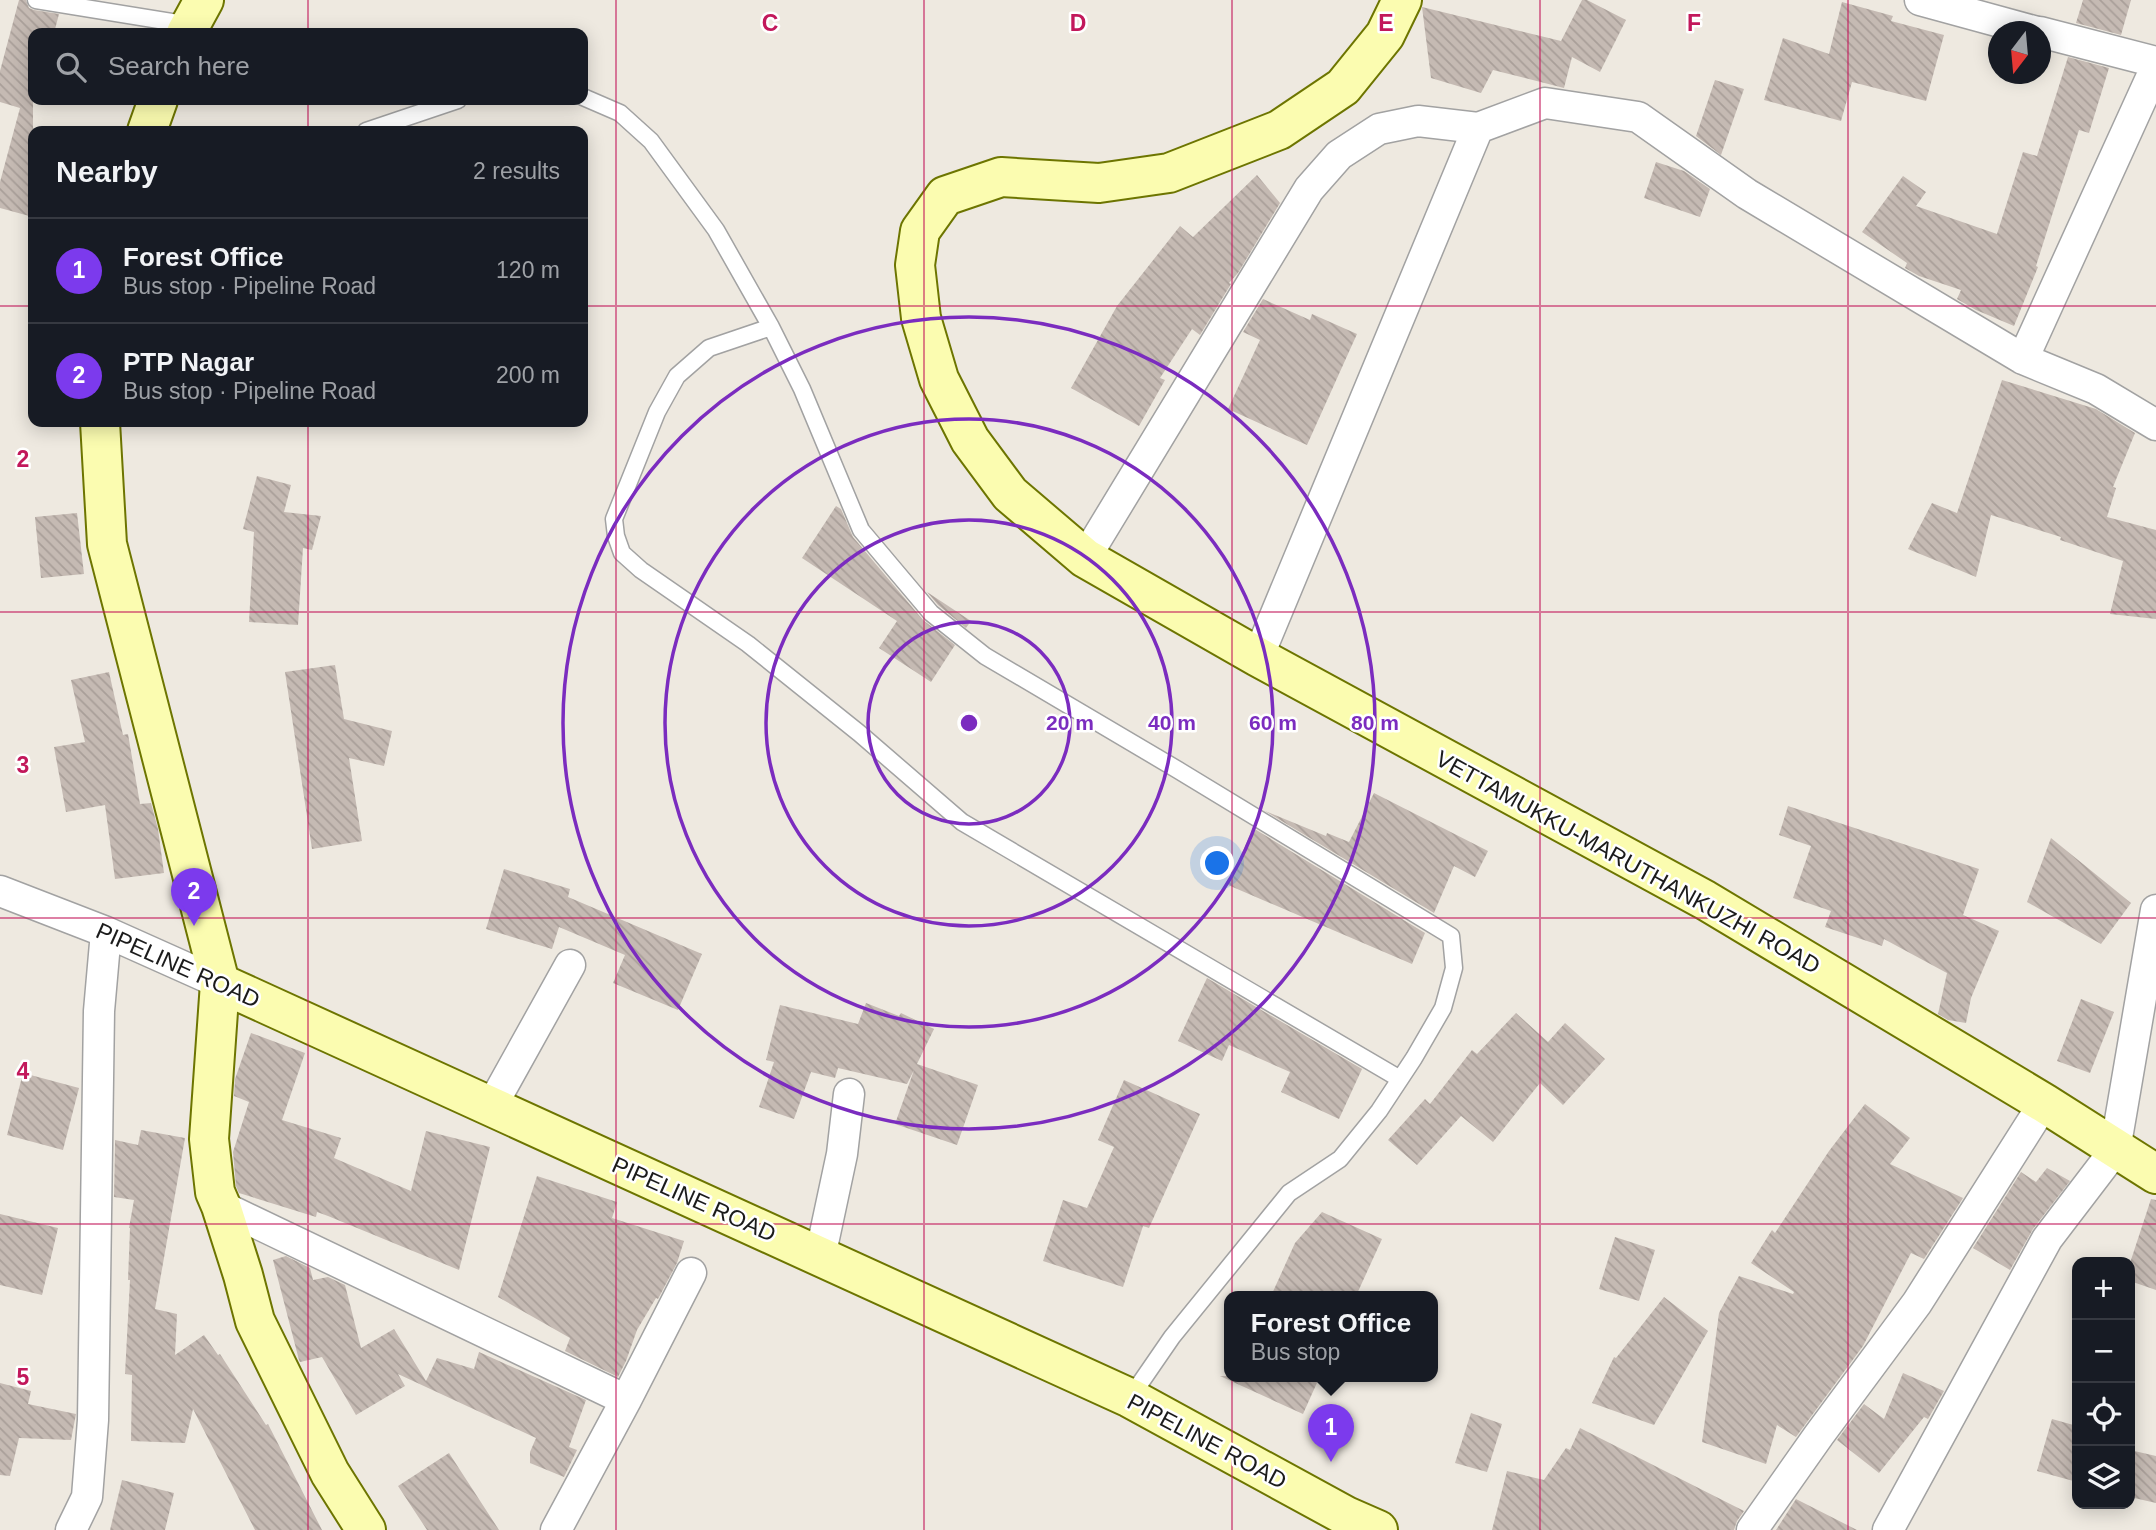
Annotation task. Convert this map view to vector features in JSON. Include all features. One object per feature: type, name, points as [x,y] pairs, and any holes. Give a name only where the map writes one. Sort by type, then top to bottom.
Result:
[{"type":"main road","name":"VETTAMUKKU-MARUTHANKUZHI ROAD","points":[[1402,0],[1385,35],[1343,87],[1279,130],[1169,173],[1099,183],[1001,177],[945,196],[920,232],[915,265],[921,318],[939,379],[970,440],[1010,494],[1085,558],[1258,657],[1705,900],[2044,1103],[2156,1174]]},
{"type":"main road","points":[[149,126],[156,105]]},
{"type":"main road","points":[[100,427],[107,544],[220,983],[209,1139],[215,1192],[254,1321],[330,1473],[366,1530]]},
{"type":"main road","name":"PIPELINE ROAD","points":[[220,983],[1130,1398],[1357,1525]]},
{"type":"street","points":[[1920,0],[1998,21]]},
{"type":"street","points":[[2051,35],[2156,62]]},
{"type":"street","points":[[2023,359],[2156,67]]},
{"type":"street","points":[[1085,558],[1310,189],[1339,155],[1379,129],[1418,121],[1478,128],[1545,103],[1638,117],[1747,194],[2023,359],[2096,389],[2156,425]]},
{"type":"street","points":[[1258,657],[1478,128]]},
{"type":"street","name":"PIPELINE ROAD","points":[[0,891],[106,932],[220,983]]},
{"type":"street","points":[[1888,1530],[2047,1239],[2115,1150],[2156,910]]},
{"type":"street","points":[[71,1530],[88,1497],[93,1420],[99,1011],[106,932]]},
{"type":"street","points":[[491,1107],[570,965]]},
{"type":"street","points":[[820,1257],[842,1154],[849,1094]]},
{"type":"street","points":[[1752,1530],[1917,1303],[2044,1103]]},
{"type":"street","points":[[221,1206],[626,1400]]},
{"type":"street","points":[[556,1530],[691,1273]]},
{"type":"lane","points":[[36,0],[193,19]]},
{"type":"lane","points":[[588,99],[620,114],[651,141],[716,230],[771,327],[802,389],[861,530],[931,613],[985,656],[1451,936],[1454,968],[1443,1008],[1379,1111],[1339,1159],[1289,1193],[1172,1337],[1130,1398]]},
{"type":"lane","points":[[381,126],[443,105]]},
{"type":"lane","points":[[771,327],[709,348],[677,376],[657,412],[614,519],[615,536],[622,553],[641,570],[748,644],[859,733],[962,822],[1400,1079]]},
{"type":"building","points":[[19,0],[26,0],[29,8],[34,10],[59,14],[55,28],[28,28],[28,105],[33,105],[33,126],[28,126],[28,216],[0,208],[0,182],[20,108],[0,102],[0,71]]},
{"type":"building","points":[[1582,0],[1626,20],[1600,72],[1572,57],[1564,88],[1493,70],[1481,93],[1431,78],[1422,7],[1561,41]]},
{"type":"building","points":[[2083,0],[2131,0],[2121,35],[2076,23]]},
{"type":"building","points":[[1842,2],[1893,16],[1891,21],[1944,35],[1926,101],[1852,82],[1841,121],[1764,100],[1783,38],[1829,54]]},
{"type":"building","points":[[2068,57],[2109,68],[2089,133],[2079,130],[2036,266],[2038,267],[2014,326],[1957,299],[1961,290],[1919,276],[1905,268],[1907,263],[1862,232],[1903,176],[1926,192],[1916,206],[1997,234],[2023,152],[2037,156]]},
{"type":"building","points":[[1715,80],[1744,89],[1721,155],[1696,136]]},
{"type":"building","points":[[1656,162],[1684,171],[1710,189],[1700,217],[1644,198]]},
{"type":"building","points":[[1257,175],[1280,203],[1238,273],[1229,283],[1231,284],[1200,335],[1192,329],[1160,378],[1165,380],[1139,426],[1071,388],[1117,306],[1180,226],[1193,237]]},
{"type":"building","points":[[1263,299],[1310,320],[1312,314],[1357,334],[1307,445],[1228,409],[1260,340],[1243,332]]},
{"type":"building","points":[[2002,380],[2096,409],[2135,433],[2113,487],[2116,488],[2107,517],[2156,530],[2156,619],[2110,614],[2123,561],[2060,540],[2061,537],[1991,515],[1976,577],[1908,549],[1932,503],[1957,513]]},
{"type":"building","points":[[257,476],[291,485],[284,512],[321,516],[312,550],[303,548],[298,625],[249,622],[254,532],[243,529]]},
{"type":"building","points":[[836,506],[841,509],[853,537],[923,620],[955,645],[931,682],[879,648],[897,621],[802,558]]},
{"type":"building","points":[[77,513],[84,574],[41,578],[35,517]]},
{"type":"building","points":[[927,592],[971,621],[966,628],[938,605]]},
{"type":"building","points":[[335,665],[344,719],[392,731],[384,766],[349,758],[362,841],[312,849],[285,672]]},
{"type":"building","points":[[109,672],[123,735],[128,734],[140,804],[151,803],[158,829],[164,873],[115,879],[105,805],[66,812],[54,747],[85,742],[71,680]]},
{"type":"building","points":[[1374,793],[1488,851],[1475,877],[1454,866],[1434,913],[1265,811],[1326,836],[1327,833],[1349,842]]},
{"type":"building","points":[[1788,806],[1979,869],[1963,915],[1999,931],[1971,998],[1966,1023],[1948,1020],[1938,1014],[1947,973],[1884,939],[1882,946],[1825,927],[1831,911],[1793,898],[1811,846],[1779,835]]},
{"type":"building","points":[[1253,828],[1425,933],[1412,964],[1228,885]]},
{"type":"building","points":[[2051,838],[2131,903],[2101,944],[2027,902]]},
{"type":"building","points":[[504,869],[570,889],[568,897],[702,954],[678,1010],[613,983],[625,955],[559,927],[552,949],[486,929]]},
{"type":"building","points":[[1207,978],[1362,1069],[1339,1119],[1281,1092],[1290,1072],[1229,1045],[1222,1061],[1178,1041]]},
{"type":"building","points":[[2081,999],[2114,1012],[2090,1073],[2057,1061]]},
{"type":"building","points":[[866,1003],[899,1016],[901,1013],[934,1029],[917,1064],[978,1085],[957,1145],[895,1124],[914,1070],[907,1084],[838,1068],[835,1078],[811,1072],[794,1119],[759,1107],[774,1062],[766,1060],[780,1005],[858,1024]]},
{"type":"building","points":[[1516,1013],[1548,1042],[1565,1023],[1605,1059],[1563,1105],[1540,1083],[1493,1142],[1461,1116],[1417,1165],[1388,1140],[1425,1099],[1430,1104],[1472,1050],[1477,1054]]},
{"type":"building","points":[[251,1033],[305,1053],[282,1120],[341,1138],[334,1158],[411,1191],[426,1131],[490,1147],[459,1270],[317,1212],[316,1217],[239,1193],[233,1152],[249,1102],[234,1096],[235,1079]]},
{"type":"building","points":[[23,1073],[79,1088],[63,1150],[7,1135]]},
{"type":"building","points":[[1124,1080],[1200,1114],[1149,1228],[1143,1226],[1123,1287],[1043,1261],[1063,1200],[1087,1208],[1114,1147],[1098,1140]]},
{"type":"building","points":[[1865,1104],[1910,1138],[1890,1164],[1963,1198],[1924,1259],[1911,1253],[1863,1346],[1796,1437],[1777,1425],[1766,1464],[1702,1442],[1719,1313],[1739,1276],[1793,1294],[1794,1292],[1751,1263],[1772,1230],[1775,1233],[1829,1151]]},
{"type":"building","points":[[141,1130],[185,1138],[155,1309],[177,1314],[175,1355],[204,1335],[218,1355],[220,1354],[266,1425],[268,1424],[322,1530],[255,1530],[193,1409],[185,1443],[131,1441],[132,1375],[125,1374],[130,1280],[129,1228],[134,1200],[114,1197],[115,1140],[138,1145]]},
{"type":"building","points":[[2047,1168],[2070,1181],[2033,1229],[2010,1270],[1973,1248],[2021,1172],[2036,1182]]},
{"type":"building","points":[[537,1176],[617,1202],[612,1218],[684,1241],[677,1263],[658,1299],[656,1298],[637,1330],[618,1377],[565,1351],[570,1338],[498,1297]]},
{"type":"building","points":[[2151,1199],[2156,1200],[2156,1290],[2135,1283],[2135,1257],[2132,1257]]},
{"type":"building","points":[[1322,1212],[1382,1239],[1358,1291],[1273,1291],[1295,1243]]},
{"type":"building","points":[[0,1214],[58,1228],[42,1295],[0,1285]]},
{"type":"building","points":[[1615,1237],[1655,1250],[1639,1301],[1599,1289]]},
{"type":"building","points":[[286,1256],[310,1268],[313,1280],[328,1277],[345,1285],[361,1348],[394,1329],[426,1381],[437,1358],[474,1369],[479,1352],[586,1400],[569,1447],[577,1450],[564,1477],[530,1463],[530,1452],[536,1438],[398,1374],[405,1386],[356,1415],[322,1357],[300,1362],[299,1360],[273,1260]]},
{"type":"building","points":[[1664,1297],[1708,1331],[1654,1425],[1592,1403],[1614,1357],[1616,1358]]},
{"type":"building","points":[[1903,1373],[1944,1391],[1928,1419],[1924,1417],[1879,1473],[1837,1440],[1864,1404],[1884,1419]]},
{"type":"building","points":[[1233,1382],[1317,1382],[1303,1414]]},
{"type":"building","points":[[0,1383],[31,1391],[28,1404],[76,1414],[71,1440],[19,1438],[10,1476],[0,1475]]},
{"type":"building","points":[[1471,1413],[1502,1424],[1487,1472],[1455,1463]]},
{"type":"building","points":[[2052,1419],[2072,1425],[2072,1481],[2037,1471]]},
{"type":"building","points":[[1580,1428],[1744,1511],[1734,1530],[1492,1530],[1507,1471],[1544,1480],[1566,1448],[1570,1450]]},
{"type":"building","points":[[2135,1451],[2156,1456],[2156,1503],[2135,1498]]},
{"type":"building","points":[[449,1453],[499,1530],[427,1530],[398,1486]]},
{"type":"building","points":[[122,1480],[174,1493],[165,1530],[110,1530]]},
{"type":"building","points":[[1796,1499],[1857,1530],[1776,1530]]},
{"type":"place","name":"PTP Nagar","points":[[194,926]]},
{"type":"place","name":"Forest Office","points":[[1331,1462]]}]
